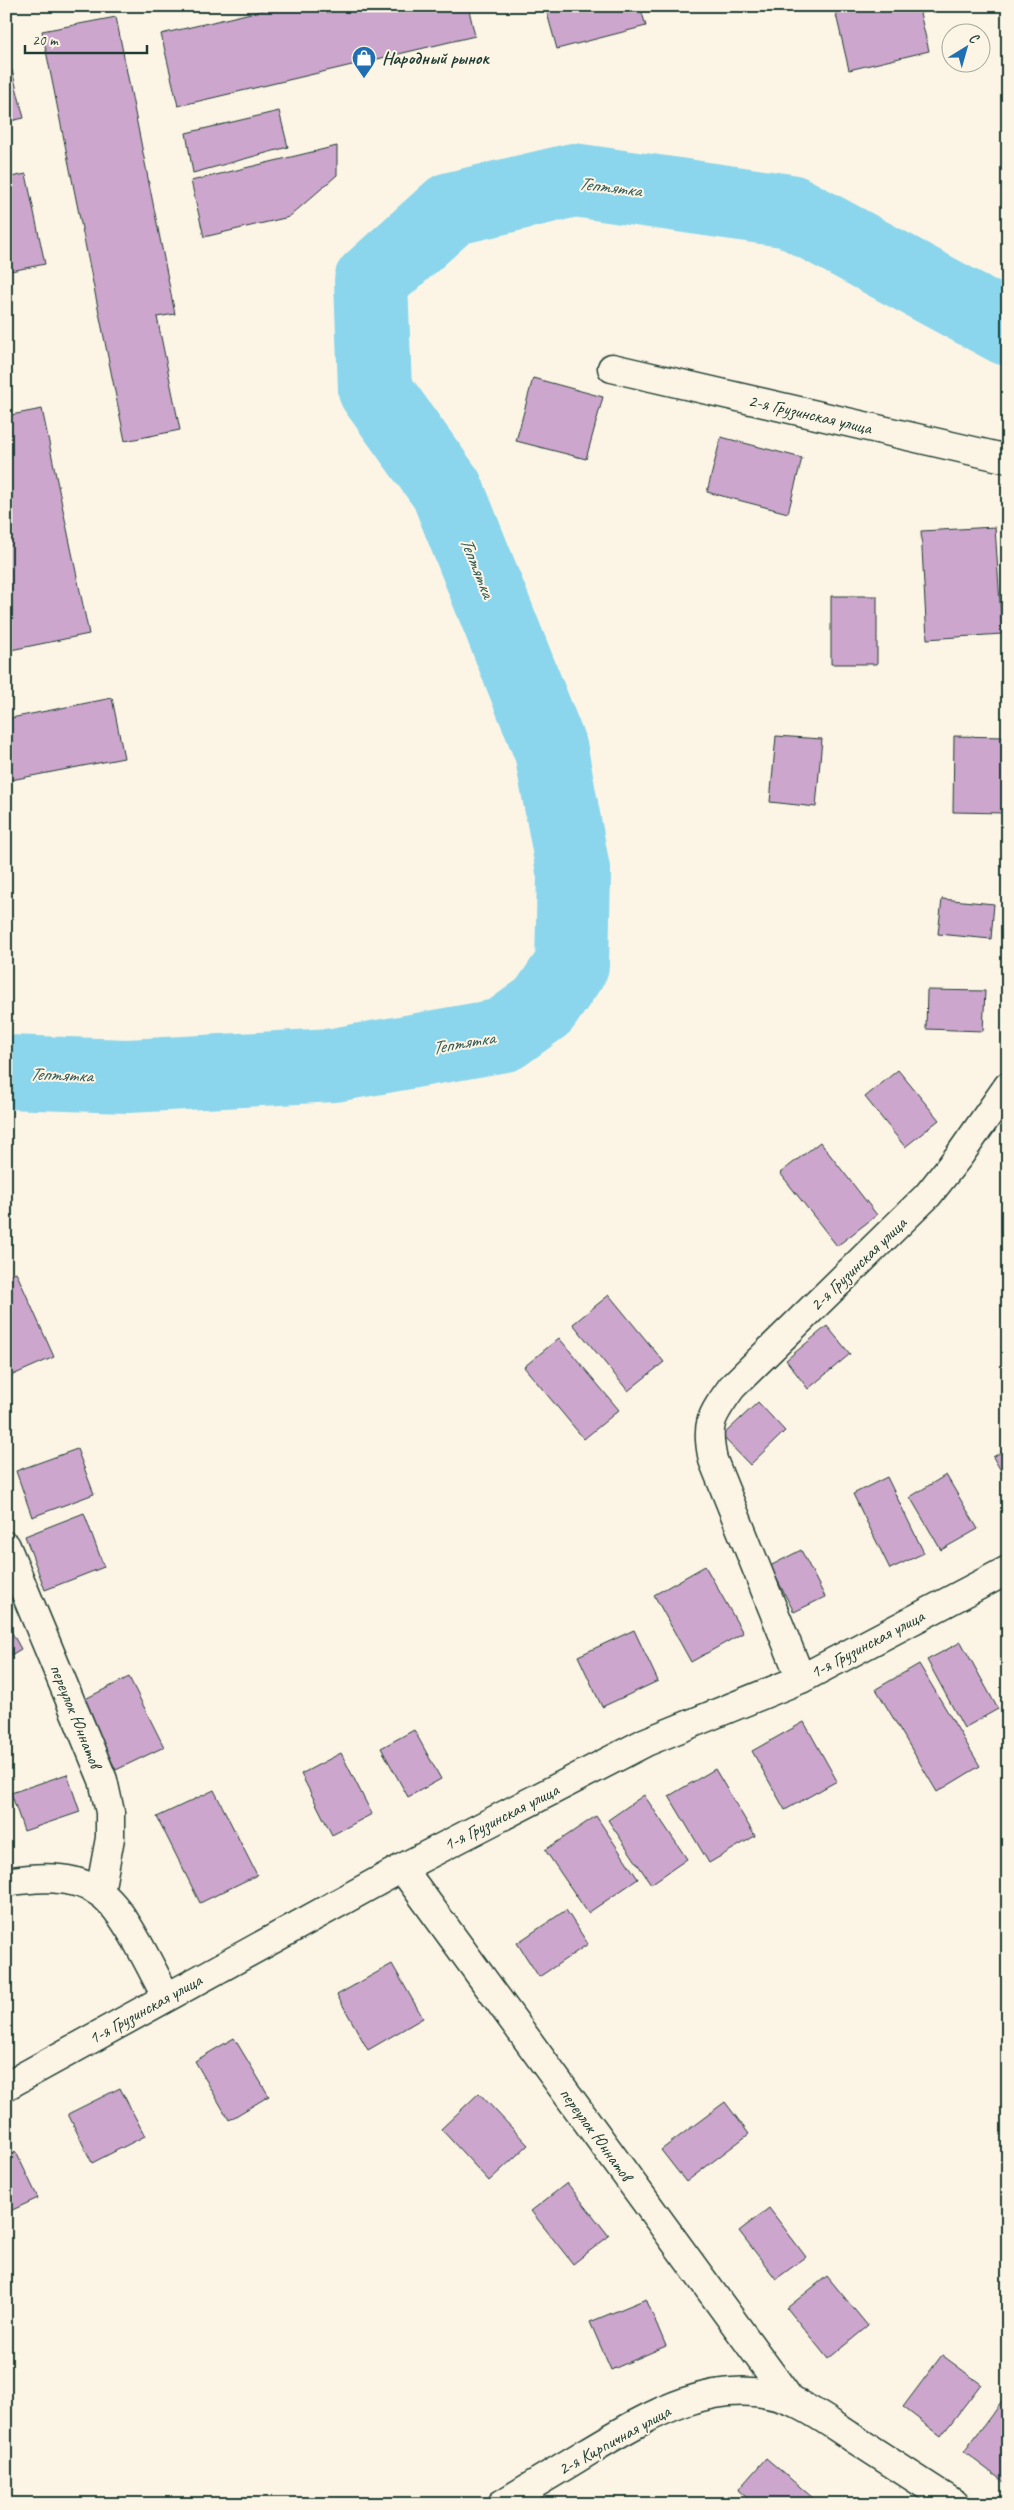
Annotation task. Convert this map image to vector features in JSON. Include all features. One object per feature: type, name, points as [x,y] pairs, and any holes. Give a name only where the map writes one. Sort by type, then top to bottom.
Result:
[{"type":"street","name":"2-я Грузинская улица","points":[[612,368],[1008,459]]},
{"type":"street","name":"2-я Грузинская улица","points":[[801,1680],[714,1460],[708,1437],[715,1411],[732,1387],[928,1195],[959,1156],[1008,1086]]},
{"type":"street","name":"переулок Юннатов","points":[[6,1546],[103,1780],[110,1812],[110,1838],[100,1892]]},
{"type":"street","name":"1-я Грузинская улица","points":[[6,2086],[166,1996],[402,1868],[646,1742],[801,1680],[1008,1570]]},
{"type":"street","name":"переулок Юннатов","points":[[402,1868],[791,2401]]},
{"type":"street","points":[[6,1882],[25,1879],[66,1879],[100,1892],[119,1912],[166,1996]]},
{"type":"street","name":"2-я Кирпичная улица","points":[[502,2504],[632,2426],[675,2405],[708,2395],[740,2391],[765,2393],[791,2401]]},
{"type":"street","points":[[791,2401],[818,2416],[955,2504]]},
{"type":"building","points":[[281,6],[468,6],[475,36],[178,106],[161,34]]},
{"type":"building","points":[[545,6],[640,6],[646,26],[557,49]]},
{"type":"building","points":[[834,6],[947,6],[920,13],[929,51],[849,70]]},
{"type":"building","points":[[116,17],[175,314],[157,317],[180,430],[125,441],[42,31]]},
{"type":"building","points":[[6,47],[24,118],[6,122]]},
{"type":"building","points":[[279,111],[288,147],[193,173],[186,133]]},
{"type":"building","points":[[337,146],[337,175],[289,217],[204,237],[191,181]]},
{"type":"building","points":[[26,174],[45,264],[6,272],[6,178]]},
{"type":"building","points":[[533,378],[603,397],[586,459],[516,441]]},
{"type":"building","points":[[42,409],[89,634],[6,651],[6,416]]},
{"type":"building","points":[[721,437],[802,458],[788,513],[707,492]]},
{"type":"building","points":[[995,527],[1002,634],[927,639],[921,531]]},
{"type":"building","points":[[831,596],[877,596],[877,664],[831,664]]},
{"type":"building","points":[[112,698],[124,758],[6,781],[6,719]]},
{"type":"building","points":[[776,736],[822,739],[816,807],[770,802]]},
{"type":"building","points":[[954,736],[1005,737],[1004,813],[953,812]]},
{"type":"building","points":[[942,899],[994,904],[991,939],[938,934]]},
{"type":"building","points":[[927,990],[985,991],[983,1031],[926,1029]]},
{"type":"building","points":[[898,1070],[939,1120],[905,1147],[865,1097]]},
{"type":"building","points":[[820,1142],[877,1215],[837,1246],[780,1173]]},
{"type":"building","points":[[16,1272],[54,1357],[6,1378],[6,1276]]},
{"type":"building","points":[[609,1295],[664,1362],[628,1391],[573,1324]]},
{"type":"building","points":[[827,1326],[850,1354],[808,1389],[786,1360]]},
{"type":"building","points":[[559,1338],[619,1410],[584,1439],[524,1367]]},
{"type":"building","points":[[758,1402],[785,1431],[750,1465],[722,1436]]},
{"type":"building","points":[[1008,1448],[1008,1483],[993,1457]]},
{"type":"building","points":[[77,1449],[94,1494],[32,1517],[16,1471]]},
{"type":"building","points":[[946,1475],[978,1529],[941,1550],[910,1497]]},
{"type":"building","points":[[887,1477],[924,1553],[890,1569],[853,1494]]},
{"type":"building","points":[[84,1513],[104,1567],[45,1590],[25,1536]]},
{"type":"building","points":[[801,1550],[825,1597],[794,1612],[770,1566]]},
{"type":"building","points":[[705,1566],[743,1633],[691,1662],[654,1595]]},
{"type":"building","points":[[6,1622],[21,1649],[6,1658]]},
{"type":"building","points":[[634,1630],[658,1681],[602,1707],[578,1656]]},
{"type":"building","points":[[961,1642],[998,1709],[964,1728],[927,1660]]},
{"type":"building","points":[[919,1664],[980,1766],[937,1792],[876,1689]]},
{"type":"building","points":[[129,1677],[164,1747],[116,1770],[81,1701]]},
{"type":"building","points":[[804,1722],[837,1781],[785,1810],[752,1751]]},
{"type":"building","points":[[414,1730],[441,1779],[408,1797],[381,1748]]},
{"type":"building","points":[[341,1753],[372,1814],[332,1835],[301,1774]]},
{"type":"building","points":[[715,1769],[755,1836],[709,1863],[669,1796]]},
{"type":"building","points":[[67,1774],[80,1812],[24,1831],[11,1793]]},
{"type":"building","points":[[214,1790],[257,1875],[200,1903],[157,1817]]},
{"type":"building","points":[[644,1795],[687,1859],[651,1884],[608,1820]]},
{"type":"building","points":[[596,1816],[638,1879],[588,1913],[545,1850]]},
{"type":"building","points":[[566,1910],[588,1944],[539,1977],[517,1943]]},
{"type":"building","points":[[392,1964],[423,2018],[368,2050],[337,1995]]},
{"type":"building","points":[[234,2038],[269,2096],[229,2120],[195,2061]]},
{"type":"building","points":[[120,2088],[145,2136],[92,2163],[68,2114]]},
{"type":"building","points":[[479,2093],[528,2145],[489,2181],[441,2129]]},
{"type":"building","points":[[725,2102],[749,2134],[686,2182],[661,2150]]},
{"type":"building","points":[[16,2152],[38,2198],[6,2213],[6,2156]]},
{"type":"building","points":[[567,2183],[609,2236],[573,2264],[531,2211]]},
{"type":"building","points":[[769,2208],[806,2257],[776,2279],[739,2231]]},
{"type":"building","points":[[827,2276],[868,2326],[828,2359],[787,2308]]},
{"type":"building","points":[[646,2299],[666,2346],[611,2370],[590,2322]]},
{"type":"building","points":[[942,2355],[981,2384],[941,2436],[903,2407]]},
{"type":"building","points":[[1008,2395],[1008,2485],[964,2452]]},
{"type":"building","points":[[766,2458],[813,2498],[808,2504],[754,2504],[738,2490]]},
{"type":"waterway","name":"Тептятка","points":[[6,1072],[128,1076],[334,1065],[504,1035],[544,1006],[572,965],[574,875],[551,751],[447,490],[375,390],[371,281],[451,209],[574,180],[790,211],[1008,329]]},
{"type":"place","name":"Народный рынок","points":[[364,79]]}]
